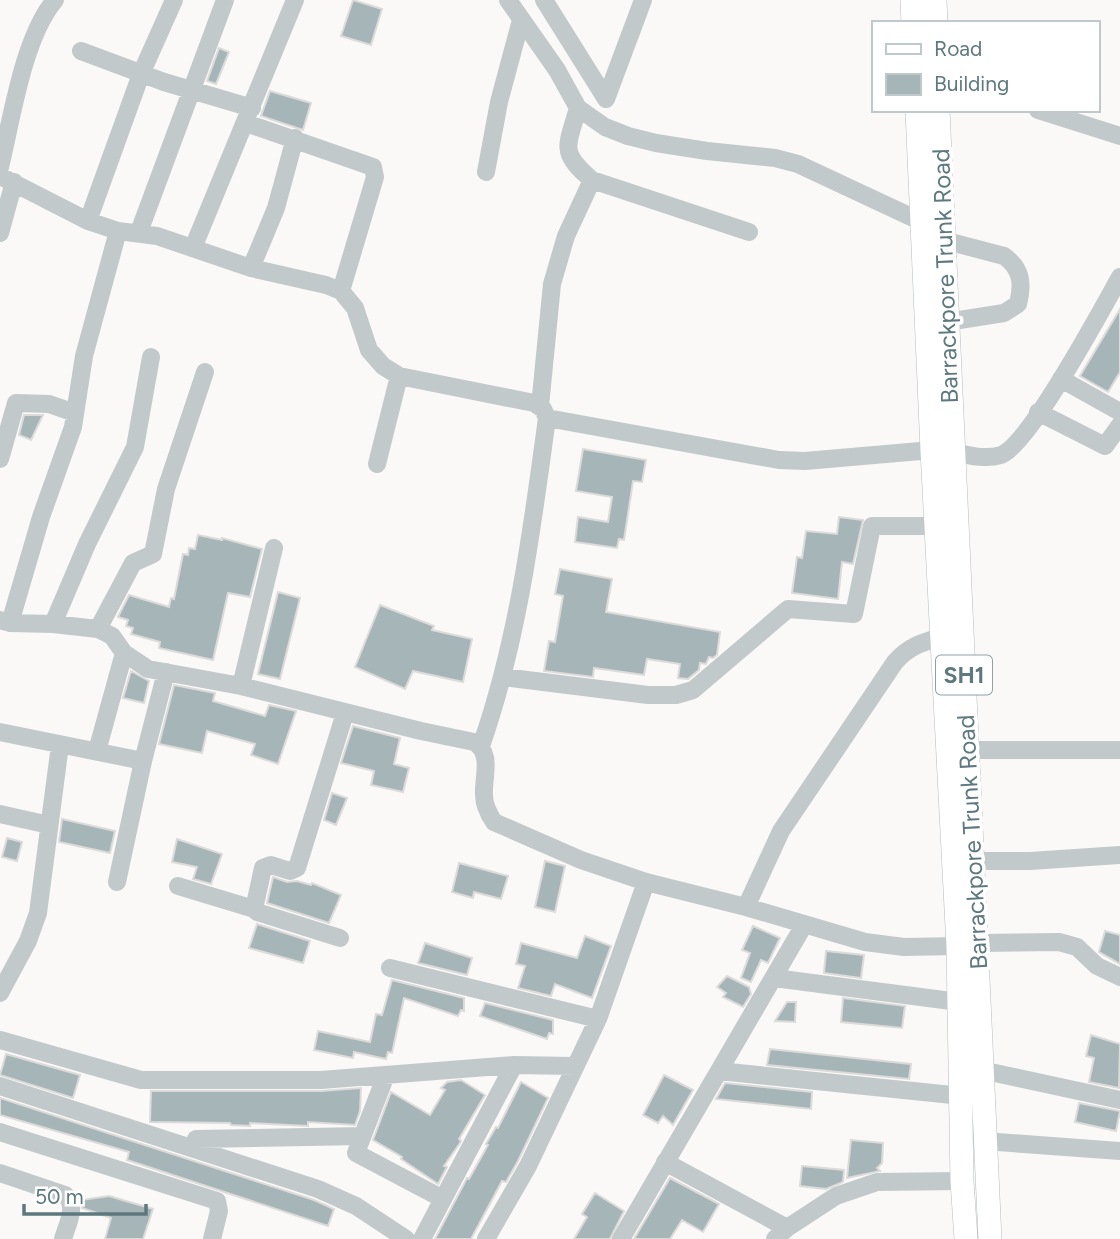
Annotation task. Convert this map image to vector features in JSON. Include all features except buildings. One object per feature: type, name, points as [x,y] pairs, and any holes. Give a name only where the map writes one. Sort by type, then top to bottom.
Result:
[{"type":"main road","points":[[912,0],[913,21]]},
{"type":"main road","points":[[935,0],[936,21]]},
{"type":"main road","name":"Barrackpore Trunk Road","points":[[917,112],[922,222],[942,451],[958,528],[973,861],[968,944],[959,1002],[962,1181],[966,1239]]},
{"type":"main road","name":"Barrackpore Trunk Road","points":[[938,112],[947,322],[936,526],[942,637],[981,1070],[990,1239]]},
{"type":"street","points":[[0,167],[29,50],[41,18],[55,0]]},
{"type":"street","points":[[88,221],[141,74],[174,0]]},
{"type":"street","points":[[139,232],[225,0]]},
{"type":"street","points":[[193,248],[295,0]]},
{"type":"street","points":[[508,0],[557,70],[578,108],[605,127],[628,136],[707,151],[775,158],[797,164],[922,222]]},
{"type":"street","points":[[544,0],[606,99],[643,0]]},
{"type":"street","points":[[486,172],[499,102],[520,20]]},
{"type":"street","points":[[81,51],[190,90],[295,138],[368,164],[376,172],[341,291]]},
{"type":"street","points":[[578,108],[569,140],[569,152],[573,164],[592,180],[749,232]]},
{"type":"street","points":[[1044,112],[1120,136]]},
{"type":"street","points":[[251,268],[276,208],[295,138]]},
{"type":"street","points":[[0,233],[7,179],[88,221],[118,231],[157,236],[251,268],[341,291],[355,308],[369,350],[383,366],[399,376],[544,412],[779,460],[805,461],[942,451],[980,457],[999,456],[1017,443],[1061,379],[1120,276]]},
{"type":"street","points":[[481,746],[503,677],[517,613],[544,412],[552,284],[566,236],[592,180]]},
{"type":"street","points":[[118,231],[84,356],[75,414],[53,486],[5,622],[98,629],[112,636],[124,653],[148,669],[241,686],[474,741],[481,746],[486,758],[484,797],[486,810],[494,822],[582,860],[646,882],[746,907],[865,942],[904,947],[1059,942],[1077,947],[1097,966],[1120,977]]},
{"type":"street","points":[[943,240],[1004,256],[1020,274],[1021,289],[1018,304],[1004,313],[947,322]]},
{"type":"street","points":[[53,624],[87,544],[135,447],[151,356]]},
{"type":"street","points":[[98,629],[133,563],[153,554],[166,489],[205,372]]},
{"type":"street","points":[[377,464],[399,376]]},
{"type":"street","points":[[1061,379],[1120,412]]},
{"type":"street","points":[[0,459],[16,403],[49,404],[75,414]]},
{"type":"street","points":[[1038,412],[1105,446],[1120,425]]},
{"type":"street","points":[[503,677],[648,695],[676,695],[693,690],[788,609],[854,614],[872,526],[936,526]]},
{"type":"street","points":[[241,686],[275,548]]},
{"type":"street","points":[[746,907],[781,831],[895,662],[905,650],[915,644],[942,637]]},
{"type":"street","points":[[97,751],[124,653]]},
{"type":"street","points":[[117,881],[166,672]]},
{"type":"street","points":[[254,909],[263,868],[271,865],[290,871],[297,868],[345,712]]},
{"type":"street","points":[[0,732],[143,761]]},
{"type":"street","points":[[0,993],[29,941],[38,913],[60,745]]},
{"type":"street","points":[[967,750],[1120,751]]},
{"type":"street","points":[[0,814],[49,825]]},
{"type":"street","points":[[973,861],[1120,855]]},
{"type":"street","points":[[486,1239],[528,1166],[598,1019],[646,882]]},
{"type":"street","points":[[178,886],[340,938]]},
{"type":"street","points":[[621,1239],[804,925]]},
{"type":"street","points":[[390,968],[598,1019]]},
{"type":"street","points":[[774,978],[959,1002]]},
{"type":"street","points":[[0,1040],[141,1080],[321,1080],[514,1065],[575,1066]]},
{"type":"street","points":[[422,1239],[514,1065]]},
{"type":"street","points":[[981,1070],[1120,1100]]},
{"type":"street","points":[[719,1071],[962,1096]]},
{"type":"street","points":[[386,1075],[356,1153],[443,1199]]},
{"type":"street","points":[[0,1086],[318,1189],[356,1206],[406,1239]]},
{"type":"street","points":[[0,1132],[217,1201],[219,1211],[212,1239]]},
{"type":"street","points":[[196,1139],[362,1136]]},
{"type":"street","points":[[984,1142],[1120,1151]]},
{"type":"street","points":[[665,1162],[781,1233],[835,1196],[877,1182],[962,1181]]},
{"type":"street","points":[[0,1173],[71,1199],[72,1206],[63,1239]]}]
